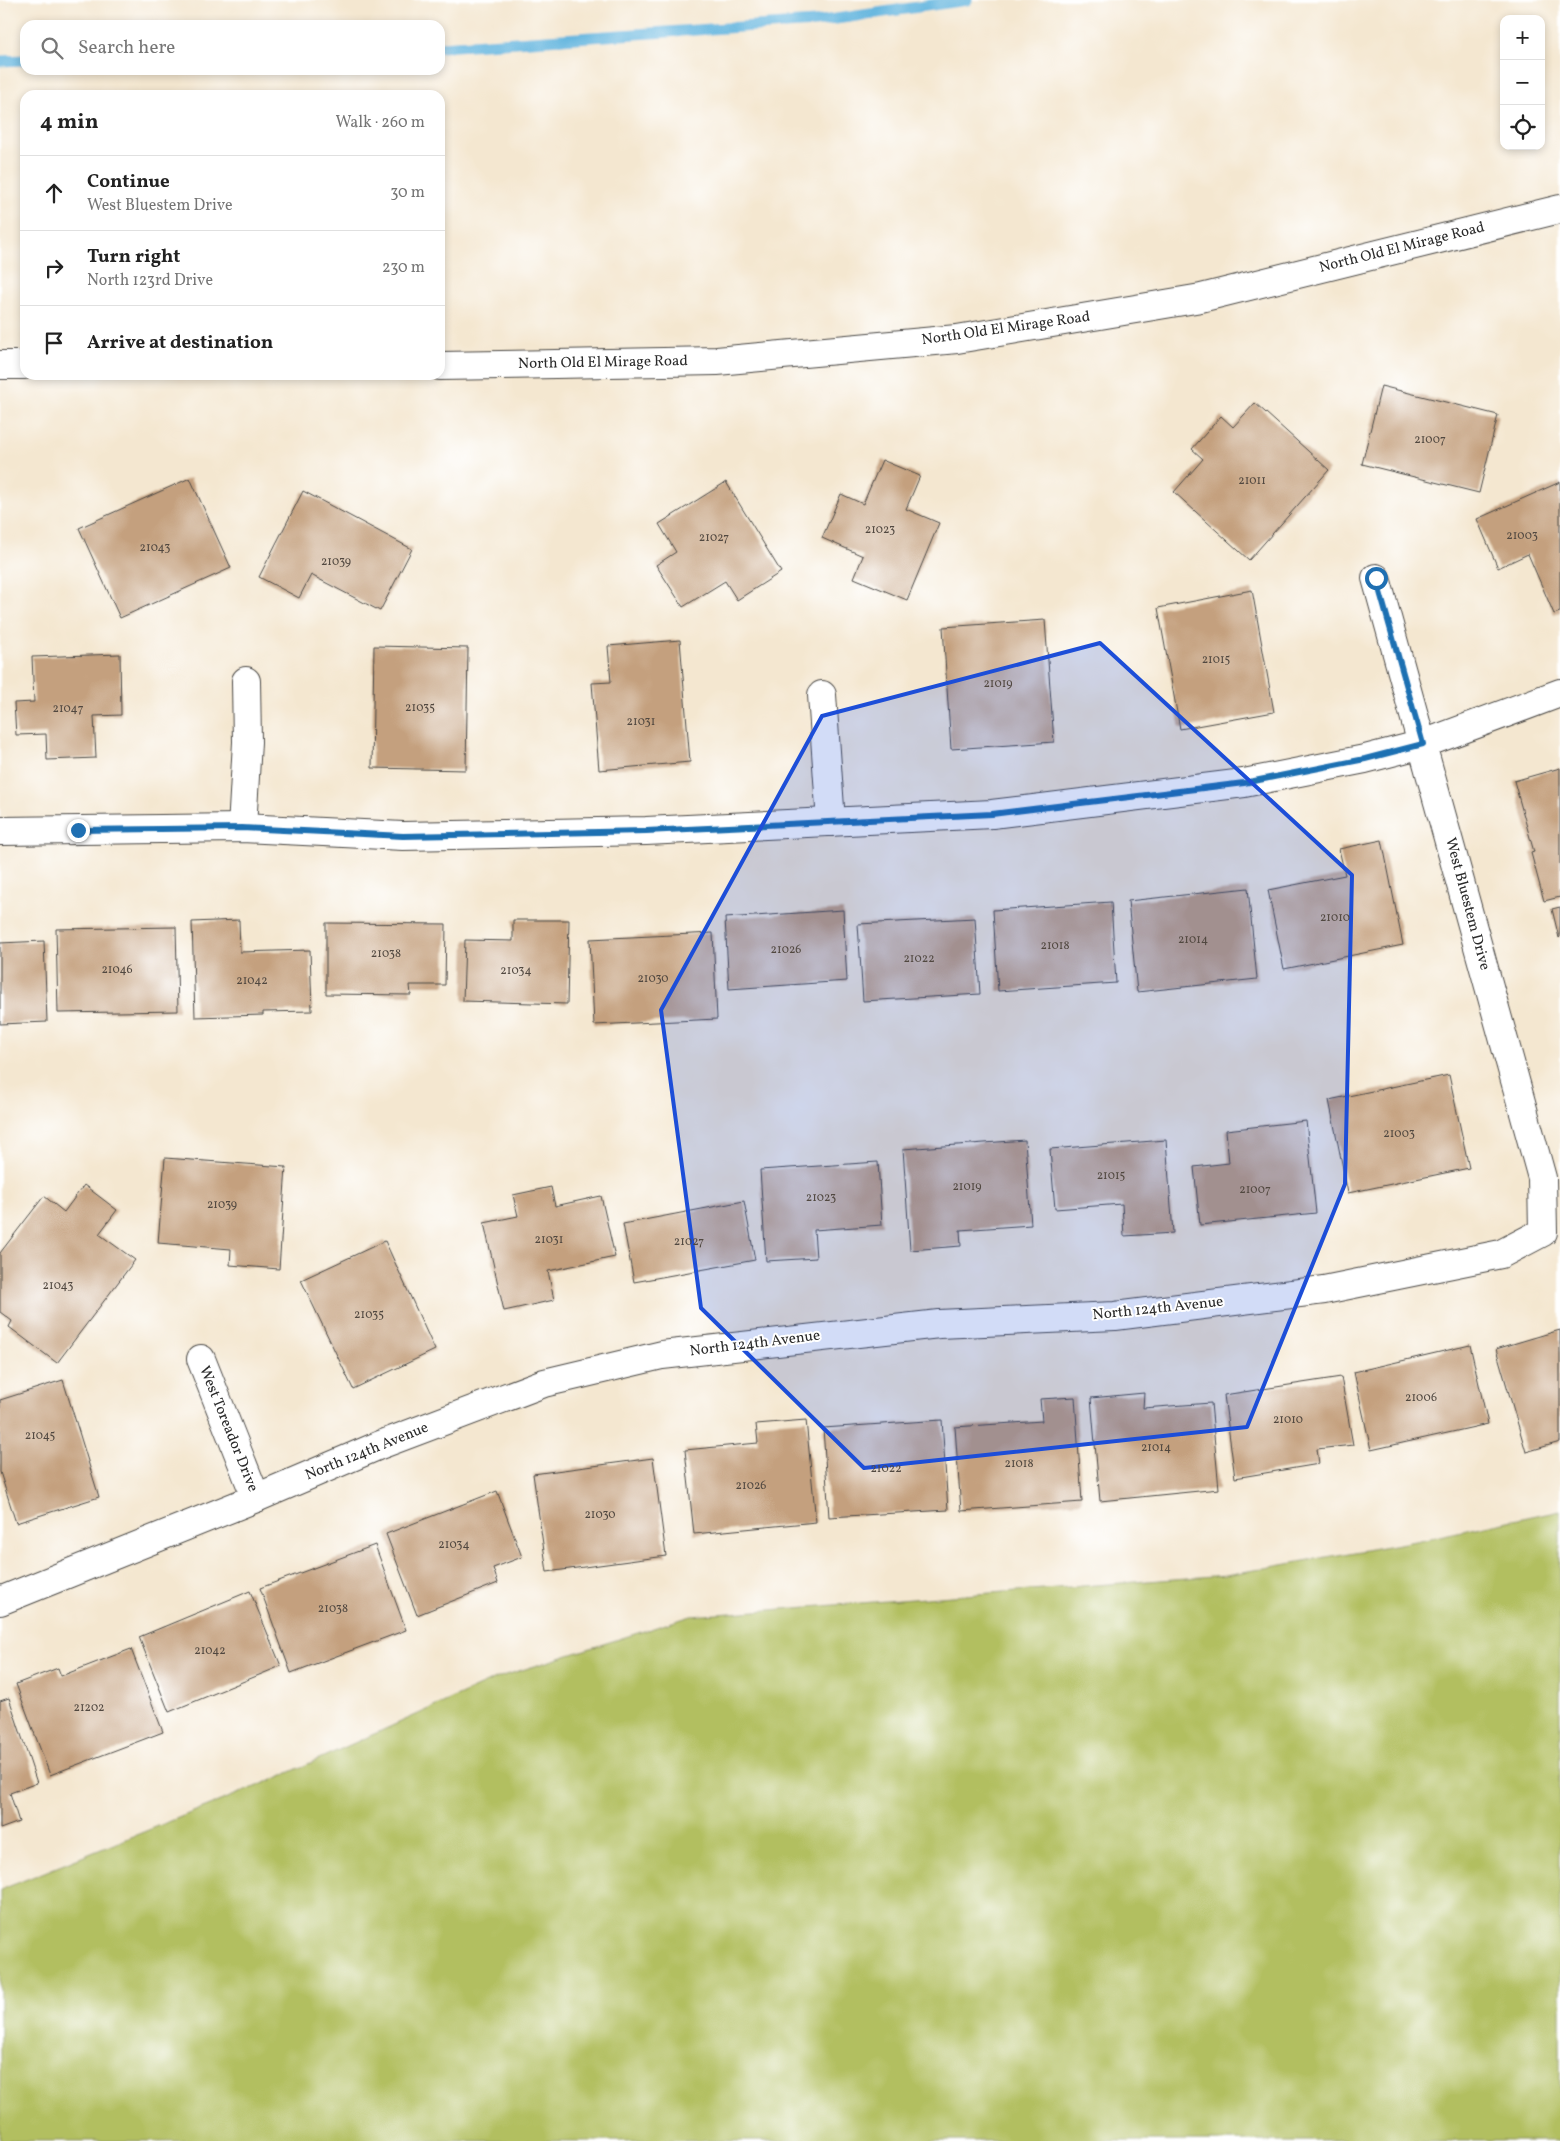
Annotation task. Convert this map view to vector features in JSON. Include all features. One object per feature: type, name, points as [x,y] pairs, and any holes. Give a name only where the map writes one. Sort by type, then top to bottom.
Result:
[{"type":"street","name":"North Old El Mirage Road","points":[[445,366],[717,361],[957,339],[1201,298],[1560,209]]},
{"type":"street","points":[[0,365],[20,366]]},
{"type":"street","name":"West Bluestem Drive","points":[[1376,578],[1542,1178],[1543,1232]]},
{"type":"street","points":[[242,828],[247,742],[246,681]]},
{"type":"street","points":[[0,831],[242,828],[403,836],[646,831],[992,814],[1244,783],[1365,759],[1423,744],[1560,693]]},
{"type":"street","points":[[822,695],[831,822]]},
{"type":"street","name":"North 124th Avenue","points":[[0,1601],[256,1498],[380,1445],[544,1383],[662,1355],[939,1324],[1115,1316],[1324,1290],[1502,1254],[1543,1232]]},
{"type":"street","name":"West Toreador Drive","points":[[201,1359],[256,1498]]},
{"type":"highlighted area","points":[[1100,643],[1352,875],[1345,1184],[1247,1427],[864,1468],[701,1308],[661,1010],[822,716]]},
{"type":"green space","points":[[1560,1510],[1560,2141],[0,2141],[0,1890],[277,1778],[500,1677],[691,1616],[1226,1575],[1416,1541]]},
{"type":"building","points":[[1381,386],[1498,415],[1479,493],[1362,464]]},
{"type":"building","points":[[1255,403],[1329,470],[1249,560],[1174,492],[1203,459],[1192,449],[1221,416],[1233,427]]},
{"type":"building","points":[[882,460],[920,476],[906,509],[939,523],[907,600],[854,578],[863,556],[822,538],[841,494],[863,504]]},
{"type":"building","points":[[190,478],[231,568],[120,618],[79,528]]},
{"type":"building","points":[[726,482],[781,572],[737,600],[725,581],[683,607],[656,565],[676,552],[659,524]]},
{"type":"building","points":[[1560,482],[1560,612],[1554,614],[1528,554],[1498,568],[1477,519]]},
{"type":"building","points":[[303,491],[412,549],[380,611],[311,575],[299,598],[259,577]]},
{"type":"building","points":[[1252,590],[1274,712],[1180,729],[1158,608]]},
{"type":"building","points":[[1045,620],[1054,742],[951,749],[943,627]]},
{"type":"building","points":[[680,640],[690,762],[599,770],[592,683],[611,682],[608,646]]},
{"type":"building","points":[[374,646],[468,648],[466,770],[372,768]]},
{"type":"building","points":[[120,654],[121,715],[94,716],[96,758],[47,760],[46,734],[16,735],[14,703],[34,702],[32,657]]},
{"type":"building","points":[[1560,768],[1560,897],[1544,901],[1531,853],[1534,852],[1514,781]]},
{"type":"building","points":[[1382,840],[1403,945],[1284,969],[1268,890],[1345,875],[1339,849]]},
{"type":"building","points":[[1248,888],[1257,979],[1137,992],[1128,901]]},
{"type":"building","points":[[1111,902],[1116,983],[998,991],[993,910]]},
{"type":"building","points":[[1560,907],[1560,937],[1559,938],[1552,909]]},
{"type":"building","points":[[843,910],[847,981],[729,989],[725,918]]},
{"type":"building","points":[[975,918],[980,994],[863,1001],[858,924]]},
{"type":"building","points":[[239,920],[240,952],[310,950],[312,1011],[263,1012],[263,1015],[195,1017],[192,922]]},
{"type":"building","points":[[513,920],[569,920],[567,1004],[463,1001],[465,940],[513,941]]},
{"type":"building","points":[[326,923],[446,924],[445,985],[410,985],[411,995],[326,994]]},
{"type":"building","points":[[176,927],[178,1011],[58,1013],[56,929]]},
{"type":"building","points":[[713,933],[717,1019],[594,1025],[590,939]]},
{"type":"building","points":[[44,941],[47,1022],[0,1024],[0,943]]},
{"type":"building","points":[[1449,1075],[1469,1168],[1348,1193],[1329,1100]]},
{"type":"building","points":[[1306,1121],[1316,1213],[1200,1225],[1194,1167],[1229,1163],[1226,1130]]},
{"type":"building","points":[[1025,1140],[1031,1225],[960,1230],[961,1246],[910,1250],[903,1149]]},
{"type":"building","points":[[1166,1140],[1173,1233],[1124,1236],[1122,1204],[1055,1209],[1050,1149]]},
{"type":"building","points":[[165,1158],[286,1167],[279,1269],[230,1265],[231,1249],[158,1243]]},
{"type":"building","points":[[878,1162],[882,1225],[814,1230],[816,1258],[766,1261],[760,1170]]},
{"type":"building","points":[[84,1185],[117,1210],[99,1234],[135,1260],[57,1363],[9,1327],[12,1321],[0,1312],[0,1253],[44,1196],[64,1212]]},
{"type":"building","points":[[551,1187],[555,1206],[601,1196],[615,1257],[548,1271],[554,1300],[504,1311],[484,1223],[518,1216],[513,1195]]},
{"type":"building","points":[[744,1201],[755,1260],[634,1282],[623,1224]]},
{"type":"building","points":[[385,1241],[435,1350],[353,1389],[301,1280]]},
{"type":"building","points":[[1560,1330],[1560,1442],[1526,1452],[1496,1349]]},
{"type":"building","points":[[1470,1345],[1488,1424],[1371,1450],[1354,1372]]},
{"type":"building","points":[[1341,1377],[1353,1445],[1317,1449],[1319,1464],[1235,1478],[1224,1395]]},
{"type":"building","points":[[63,1380],[99,1497],[16,1523],[0,1472],[0,1400]]},
{"type":"building","points":[[1144,1393],[1143,1408],[1211,1403],[1219,1489],[1100,1501],[1091,1398]]},
{"type":"building","points":[[1075,1397],[1082,1502],[961,1511],[955,1427],[1042,1421],[1040,1399]]},
{"type":"building","points":[[806,1420],[816,1522],[694,1534],[685,1450],[758,1443],[756,1424]]},
{"type":"building","points":[[942,1420],[948,1510],[829,1517],[823,1428]]},
{"type":"building","points":[[653,1458],[666,1556],[547,1572],[533,1474]]},
{"type":"building","points":[[497,1491],[522,1557],[493,1568],[498,1583],[417,1615],[386,1534]]},
{"type":"building","points":[[375,1545],[406,1630],[291,1673],[260,1588]]},
{"type":"building","points":[[250,1591],[281,1666],[169,1712],[139,1637]]},
{"type":"building","points":[[131,1649],[163,1732],[50,1775],[16,1684],[58,1668],[61,1676]]},
{"type":"building","points":[[9,1698],[37,1783],[10,1793],[19,1822],[0,1829],[0,1701]]},
{"type":"waterway","points":[[445,47],[815,22],[967,0]]},
{"type":"waterway","points":[[0,61],[20,60]]},
{"type":"route","points":[[78,830],[242,828],[403,836],[646,831],[992,814],[1244,783],[1365,759],[1423,744],[1376,578]]}]
